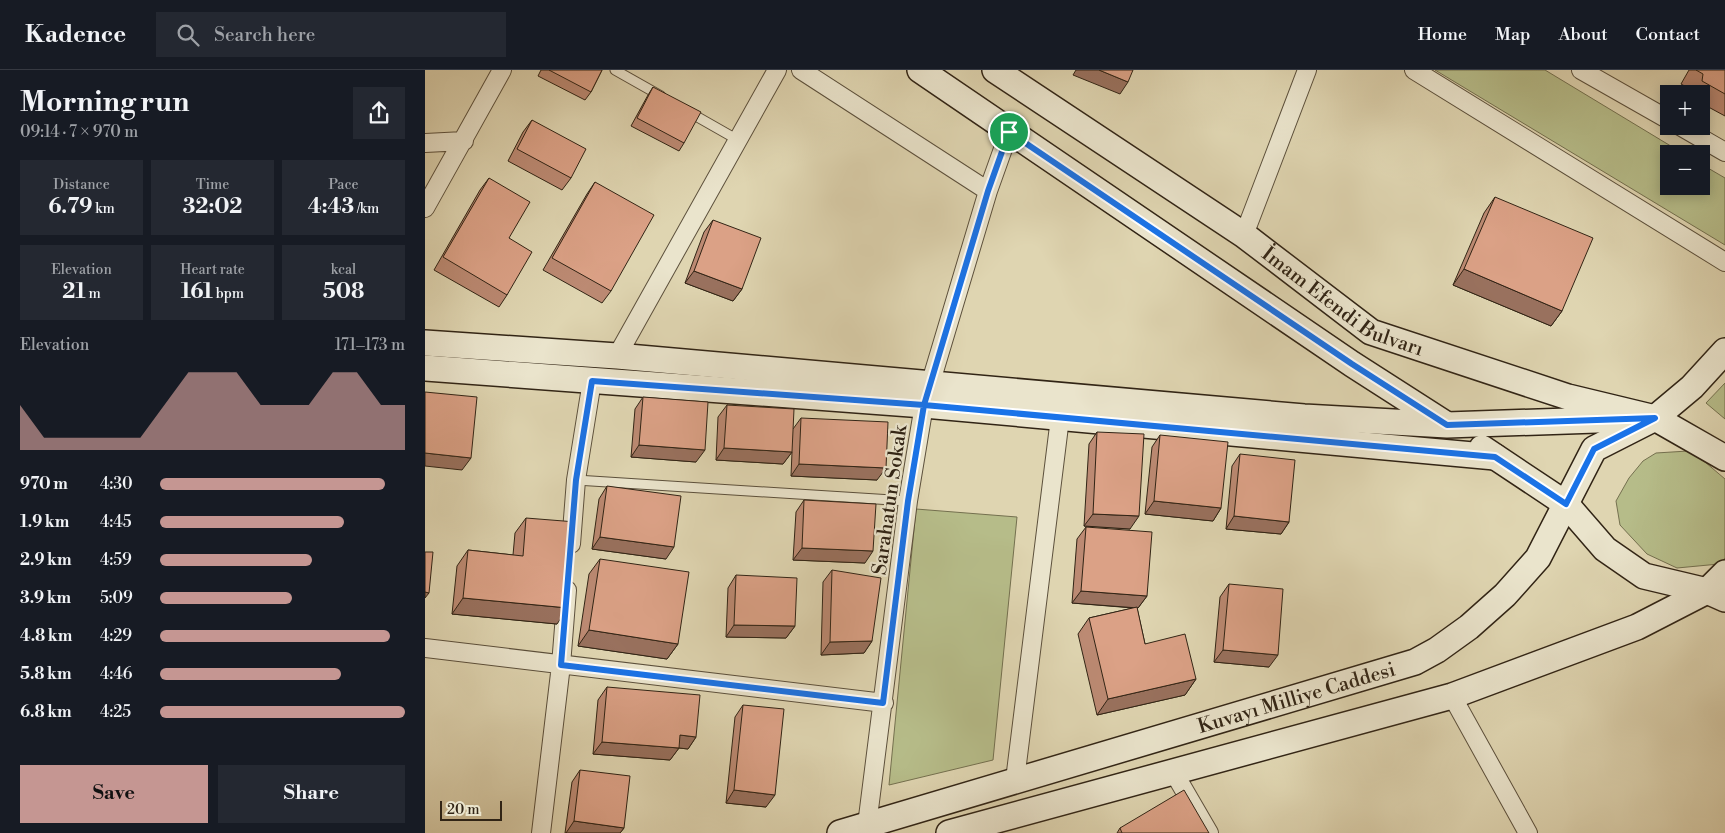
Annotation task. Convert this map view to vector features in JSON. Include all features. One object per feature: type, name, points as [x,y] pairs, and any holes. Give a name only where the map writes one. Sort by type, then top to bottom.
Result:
[{"type":"main road","points":[[920,70],[1352,364],[1566,504],[1605,549],[1644,576],[1716,595]]},
{"type":"main road","name":"İmam Efendi Bulvarı","points":[[995,70],[1020,78],[1244,235],[1371,332],[1568,397],[1655,418],[1725,458]]},
{"type":"main road","points":[[425,343],[617,356],[927,394],[1060,418],[1495,457]]},
{"type":"main road","name":"Kuvayı Milliye Caddesi","points":[[840,833],[1415,662],[1430,654],[1469,627],[1505,595],[1538,558],[1594,449],[1655,418],[1692,387],[1725,351]]},
{"type":"main road","points":[[425,368],[592,381],[927,394],[1447,425],[1655,418]]},
{"type":"main road","name":"Kuvayı Milliye Caddesi","points":[[949,833],[1002,826],[1173,771],[1452,696],[1637,627],[1716,595],[1725,573]]},
{"type":"street","points":[[425,208],[502,70]]},
{"type":"street","points":[[617,356],[777,70]]},
{"type":"street","points":[[801,70],[988,191]]},
{"type":"street","points":[[1244,235],[1307,70]]},
{"type":"street","points":[[1414,70],[1725,262]]},
{"type":"street","points":[[1581,70],[1660,115]]},
{"type":"street","name":"Sarahatun Sokak","points":[[867,825],[908,501],[927,394],[988,191],[1009,132]]},
{"type":"street","points":[[1696,135],[1725,152]]},
{"type":"street","points":[[425,143],[464,141]]},
{"type":"street","points":[[569,558],[576,480],[592,381]]},
{"type":"street","points":[[1015,780],[1060,418]]},
{"type":"street","points":[[541,833],[561,665],[568,578]]},
{"type":"street","points":[[425,648],[883,703]]},
{"type":"street","points":[[1452,696],[1529,833]]},
{"type":"street","points":[[1173,771],[1209,833]]},
{"type":"lane","points":[[615,70],[738,140]]},
{"type":"lane","points":[[576,480],[908,501]]},
{"type":"green space","points":[[1435,70],[1545,70],[1669,145],[1660,145],[1660,195],[1710,195],[1710,169],[1725,178],[1725,245]]},
{"type":"green space","points":[[1725,383],[1725,419],[1706,403]]},
{"type":"green space","points":[[1688,451],[1725,479],[1725,558],[1719,564],[1677,568],[1647,554],[1620,525],[1616,501],[1629,478],[1643,461],[1656,453]]},
{"type":"green space","points":[[916,509],[1017,517],[993,760],[889,785]]},
{"type":"building","points":[[549,70],[602,70],[591,92]]},
{"type":"building","points":[[1099,70],[1133,70],[1128,82]]},
{"type":"building","points":[[1696,70],[1725,70],[1725,94],[1702,81],[1703,74]]},
{"type":"building","points":[[653,87],[701,112],[684,143],[637,118]]},
{"type":"building","points":[[532,120],[586,149],[571,178],[517,149]]},
{"type":"building","points":[[489,178],[530,202],[509,238],[532,252],[507,295],[443,257]]},
{"type":"building","points":[[595,182],[654,215],[611,291],[552,258]]},
{"type":"building","points":[[1495,197],[1593,238],[1562,311],[1464,269]]},
{"type":"building","points":[[713,220],[761,238],[742,289],[694,271]]},
{"type":"building","points":[[425,392],[477,397],[471,458],[425,453]]},
{"type":"building","points":[[643,397],[708,402],[705,450],[639,445]]},
{"type":"building","points":[[727,405],[794,409],[792,452],[724,448]]},
{"type":"building","points":[[801,418],[888,422],[886,468],[799,464]]},
{"type":"building","points":[[1097,432],[1144,434],[1139,516],[1093,514]]},
{"type":"building","points":[[1160,435],[1228,442],[1221,508],[1154,501]]},
{"type":"building","points":[[1240,454],[1295,460],[1289,522],[1234,516]]},
{"type":"building","points":[[607,486],[681,496],[674,547],[600,537]]},
{"type":"building","points":[[804,500],[876,504],[873,551],[802,548]]},
{"type":"building","points":[[526,518],[576,522],[568,608],[463,598],[468,550],[523,556]]},
{"type":"building","points":[[1086,527],[1152,532],[1147,596],[1081,591]]},
{"type":"building","points":[[425,552],[433,552],[429,593],[425,592]]},
{"type":"building","points":[[600,559],[689,572],[678,644],[589,630]]},
{"type":"building","points":[[832,570],[881,578],[872,641],[830,642]]},
{"type":"building","points":[[736,575],[797,578],[795,626],[734,625]]},
{"type":"building","points":[[1229,584],[1283,589],[1278,655],[1223,650]]},
{"type":"building","points":[[1137,607],[1145,644],[1185,634],[1196,679],[1108,699],[1089,618]]},
{"type":"building","points":[[607,687],[700,695],[696,737],[680,735],[679,748],[602,742]]},
{"type":"building","points":[[743,705],[784,709],[775,795],[734,790]]},
{"type":"building","points":[[580,770],[630,776],[624,828],[574,821]]},
{"type":"building","points":[[1184,790],[1209,833],[1122,833],[1120,828]]},
{"type":"route","points":[[1009,132],[988,191],[924,405],[908,501],[883,703],[561,665],[576,480],[592,381],[924,405],[1495,457],[1566,504],[1594,449],[1655,418],[1447,425],[1352,364],[1009,132]]}]
